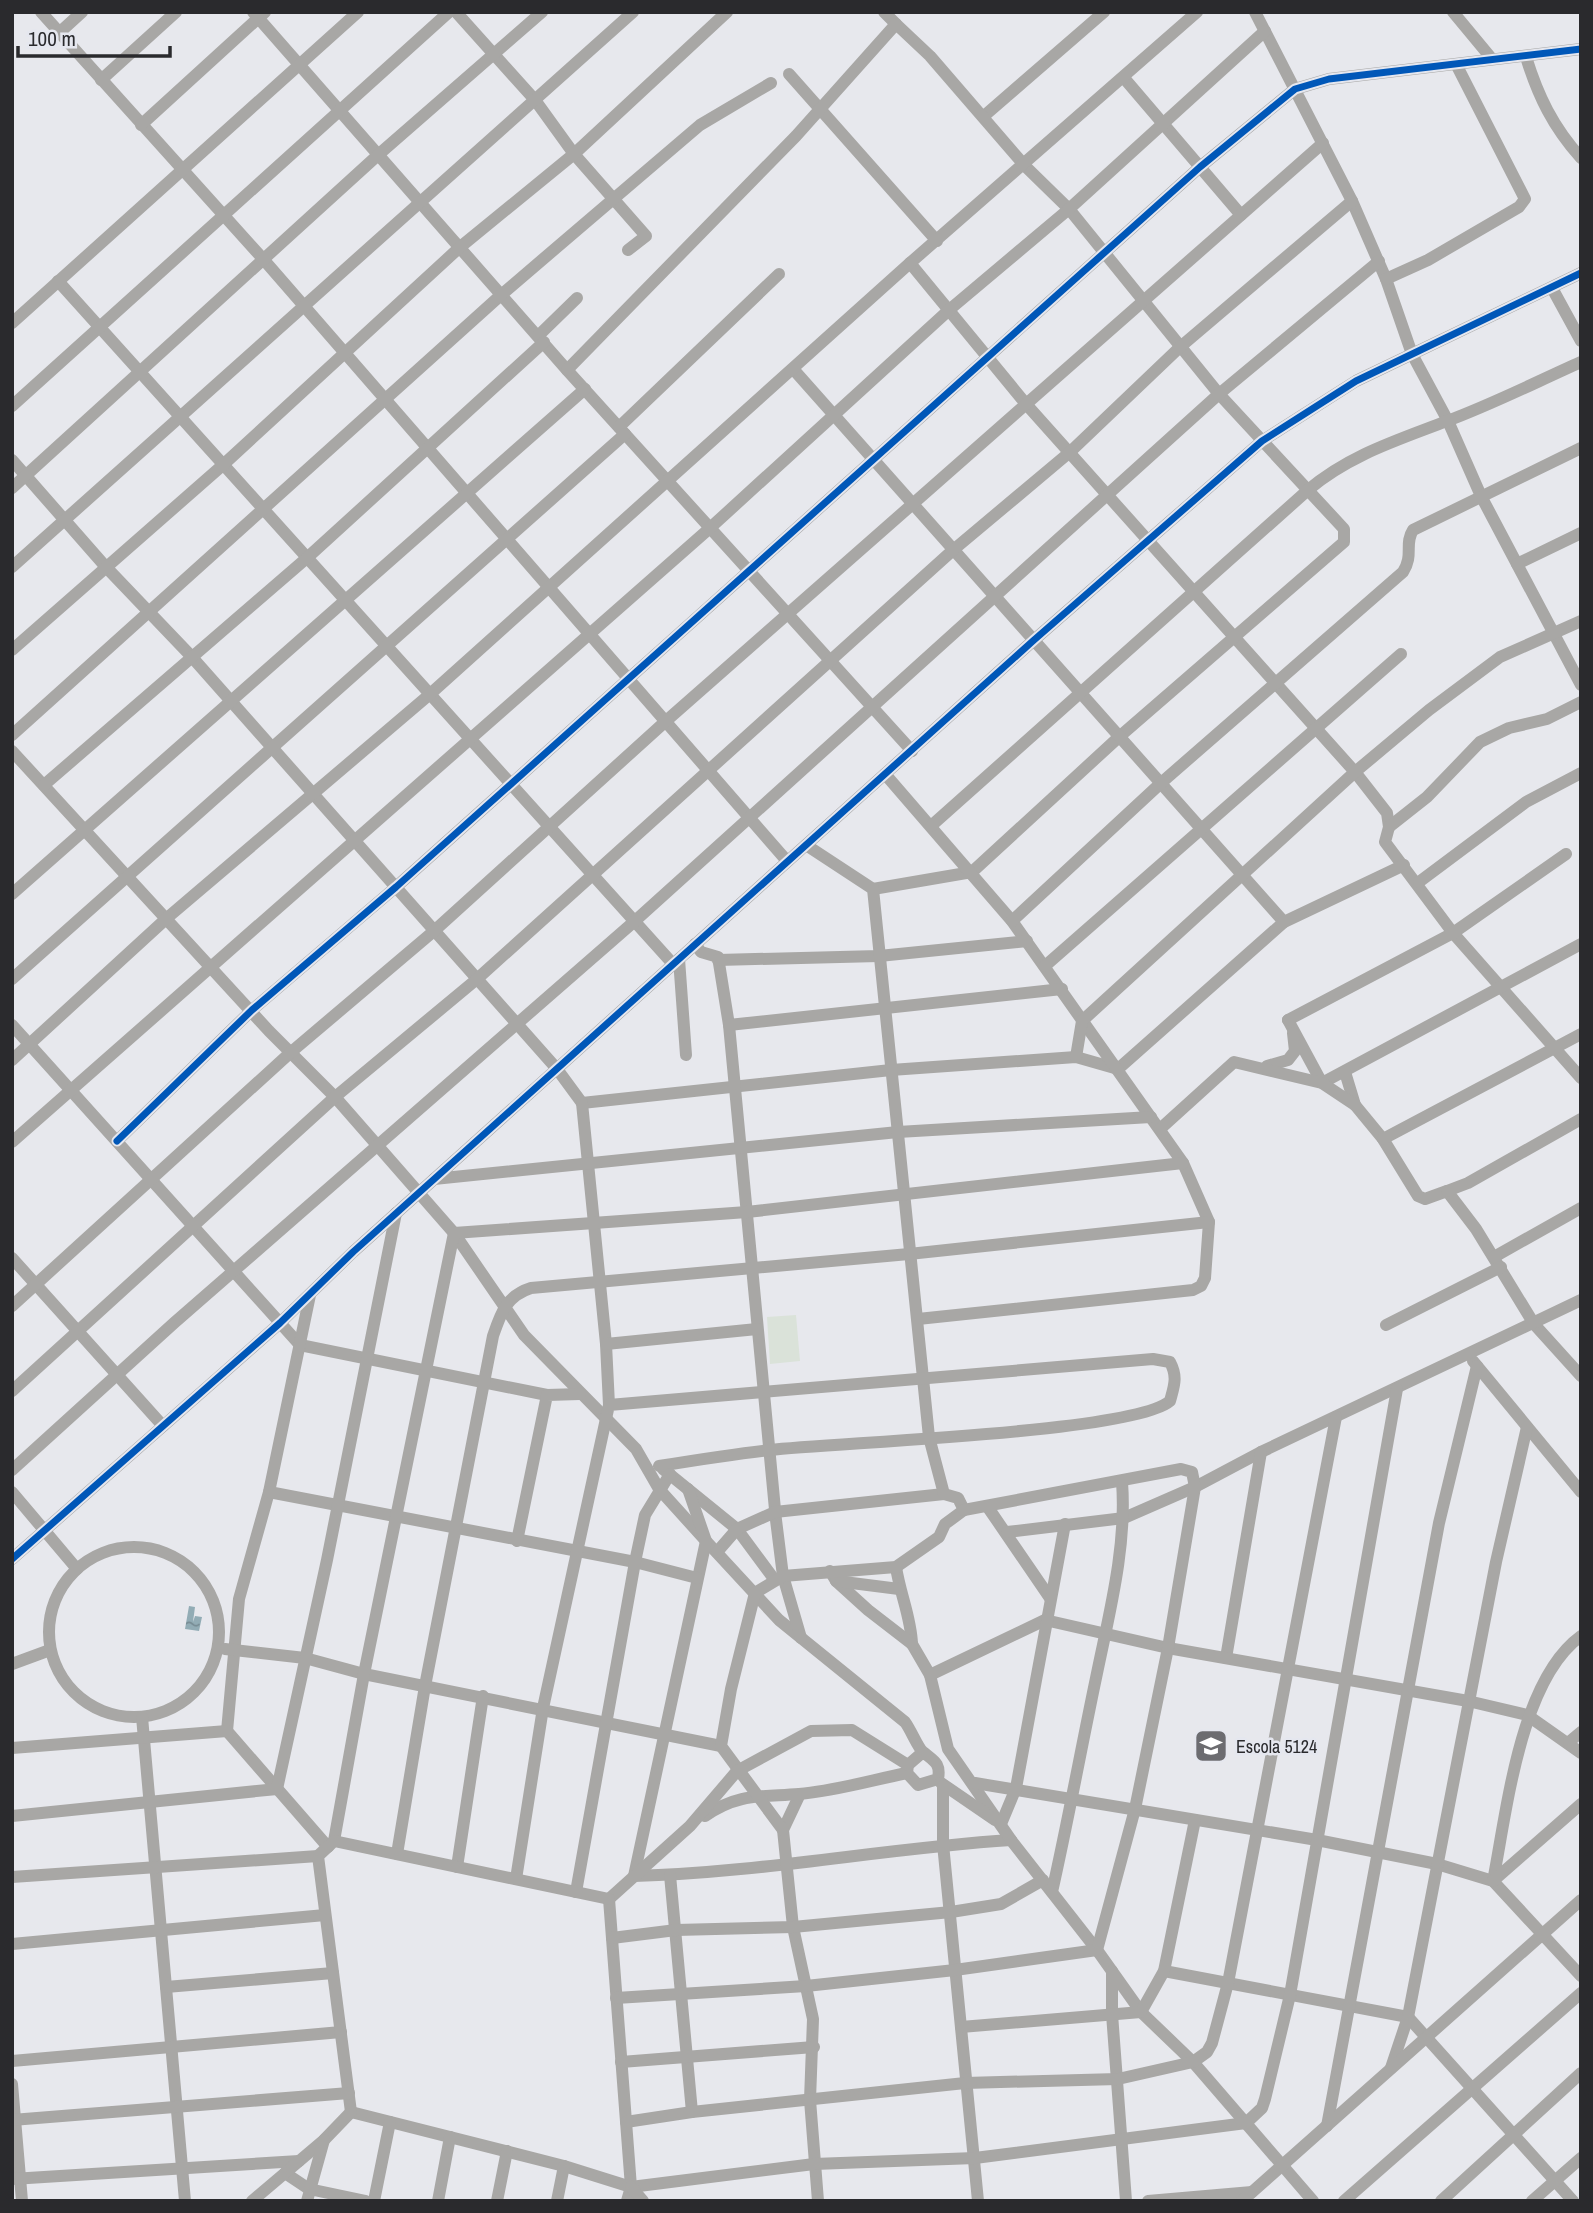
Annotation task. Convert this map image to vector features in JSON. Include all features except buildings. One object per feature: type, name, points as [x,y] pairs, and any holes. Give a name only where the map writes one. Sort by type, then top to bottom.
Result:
[{"type":"street","points":[[41,12],[264,260],[787,861]]},
{"type":"street","points":[[59,33],[82,12]]},
{"type":"street","points":[[101,80],[176,12]]},
{"type":"street","points":[[12,323],[358,12]]},
{"type":"street","points":[[12,406],[449,12]]},
{"type":"street","points":[[456,12],[535,100],[574,154],[646,236],[628,250]]},
{"type":"street","points":[[12,488],[378,155],[542,12]]},
{"type":"street","points":[[12,567],[633,12]]},
{"type":"street","points":[[12,650],[224,464],[459,247],[574,154],[727,12]]},
{"type":"street","points":[[806,845],[873,889],[972,872],[1119,737],[1344,542],[1344,529],[1179,348],[1106,252],[1069,209],[1025,166],[984,116],[884,12]]},
{"type":"street","points":[[984,116],[1104,12]]},
{"type":"street","points":[[12,1060],[167,918],[429,695],[670,482],[910,263],[1025,166],[1197,12]]},
{"type":"street","points":[[1255,12],[1352,201],[1386,279],[1412,354],[1448,421],[1481,496],[1581,685]]},
{"type":"street","points":[[1453,12],[1492,59]]},
{"type":"street","points":[[141,125],[258,14],[567,370],[912,751]]},
{"type":"street","points":[[567,370],[796,136],[818,108],[896,24]]},
{"type":"street","points":[[12,1142],[710,527],[949,310],[1163,126],[1265,31]]},
{"type":"street","points":[[117,1141],[252,1010],[396,887],[1200,167],[1295,89],[1329,79],[1581,49]]},
{"type":"street","points":[[1526,57],[1543,106],[1564,139],[1581,158]]},
{"type":"street","points":[[1386,279],[1447,250],[1520,207],[1525,199],[1456,64]]},
{"type":"street","points":[[789,74],[937,241]]},
{"type":"street","points":[[1124,78],[1241,215]]},
{"type":"street","points":[[12,735],[383,398],[501,295],[700,125],[771,83]]},
{"type":"street","points":[[12,1306],[290,1053],[434,931],[666,721],[1323,142]]},
{"type":"street","points":[[12,1391],[335,1097],[477,979],[953,551],[1070,452],[1179,348],[1352,201]]},
{"type":"street","points":[[12,1469],[235,1270],[636,920],[1219,394],[1378,261]]},
{"type":"street","points":[[910,263],[1026,404],[1355,772],[1387,813],[1389,827],[1385,842],[1419,882],[1454,933],[1557,1047],[1581,1078]]},
{"type":"street","points":[[12,1559],[280,1323],[396,1213],[1034,640],[1262,441],[1346,387],[1581,273]]},
{"type":"street","points":[[12,979],[384,645],[508,539],[779,274]]},
{"type":"street","points":[[58,281],[265,508],[510,785],[676,961],[686,1055]]},
{"type":"street","points":[[1552,288],[1581,341]]},
{"type":"street","points":[[44,785],[308,557],[541,339],[577,299]]},
{"type":"street","points":[[931,825],[1335,470],[1390,441],[1448,421],[1581,362]]},
{"type":"street","points":[[794,370],[1284,922]]},
{"type":"street","points":[[12,894],[232,703],[585,389]]},
{"type":"street","points":[[1012,921],[1274,682],[1403,572],[1411,557],[1409,541],[1413,530],[1581,448]]},
{"type":"street","points":[[12,460],[312,792],[557,1069],[582,1103],[606,1344],[609,1405],[543,1707],[516,1879]]},
{"type":"street","points":[[1517,564],[1581,533]]},
{"type":"street","points":[[1076,1057],[1082,1021],[1355,772],[1500,657],[1581,621]]},
{"type":"street","points":[[1045,966],[1401,654]]},
{"type":"street","points":[[1389,827],[1427,797],[1480,742],[1509,728],[1547,719],[1581,702]]},
{"type":"street","points":[[12,751],[290,1053],[335,1097],[454,1233],[524,1335],[636,1449],[737,1529],[778,1577]]},
{"type":"street","points":[[1419,882],[1526,802],[1581,773]]},
{"type":"street","points":[[885,774],[972,872],[1062,989],[1183,1163],[1209,1222],[1205,1278],[1201,1286],[1193,1290],[918,1319]]},
{"type":"street","points":[[1288,1020],[1454,933],[1566,854]]},
{"type":"street","points":[[1118,1069],[1284,922],[1404,865]]},
{"type":"street","points":[[873,889],[929,1437],[944,1494]]},
{"type":"street","points":[[718,960],[879,956],[1027,941]]},
{"type":"street","points":[[695,944],[701,952],[716,954],[729,1026],[775,1512],[778,1577],[801,1639]]},
{"type":"street","points":[[1322,1083],[1581,944]]},
{"type":"street","points":[[729,1026],[1062,989]]},
{"type":"street","points":[[1160,1129],[1224,1068],[1234,1062],[1266,1066],[1288,1059],[1294,1051],[1295,1041],[1288,1020]]},
{"type":"street","points":[[1288,1020],[1322,1083]]},
{"type":"street","points":[[12,1025],[300,1345],[547,1395],[580,1394]]},
{"type":"street","points":[[1383,1139],[1581,1034]]},
{"type":"street","points":[[582,1103],[891,1070],[1076,1057],[1118,1069]]},
{"type":"street","points":[[1242,1062],[1322,1083],[1354,1105],[1383,1139],[1418,1196],[1425,1199],[1468,1183],[1581,1119]]},
{"type":"street","points":[[1345,1072],[1354,1105]]},
{"type":"street","points":[[434,1179],[898,1132],[1151,1117]]},
{"type":"street","points":[[454,1233],[747,1212],[1183,1163]]},
{"type":"street","points":[[1447,1191],[1497,1262],[1534,1324],[1581,1376]]},
{"type":"street","points":[[1386,1325],[1497,1262],[1581,1208]]},
{"type":"street","points":[[277,1789],[338,1506],[396,1213]]},
{"type":"street","points":[[397,1854],[425,1686],[458,1529],[493,1336],[504,1305],[517,1293],[531,1289],[909,1254],[1209,1222]]},
{"type":"street","points":[[12,1877],[318,1856],[331,1844],[454,1233]]},
{"type":"street","points":[[12,1258],[163,1426]]},
{"type":"street","points":[[310,1295],[268,1492],[239,1599],[227,1731],[277,1789],[331,1844],[397,1854],[609,1899]]},
{"type":"street","points":[[1007,1532],[1124,1518],[1195,1487],[1261,1452],[1397,1389],[1472,1361],[1581,1300]]},
{"type":"street","points":[[606,1344],[757,1329]]},
{"type":"street","points":[[609,1405],[1162,1359],[1170,1362],[1176,1381],[1170,1401],[1148,1413],[1068,1424],[769,1450],[659,1466]]},
{"type":"street","points":[[1472,1361],[1581,1492]]},
{"type":"street","points":[[1326,2126],[1472,1361]]},
{"type":"street","points":[[351,2112],[564,2166],[631,2187],[814,2164],[975,2158],[1245,2123],[1262,2108],[1290,1995],[1348,1679],[1397,1389]]},
{"type":"street","points":[[517,1541],[547,1395]]},
{"type":"street","points":[[626,2122],[692,2112],[965,2083],[1118,2079],[1194,2062],[1207,2052],[1212,2043],[1228,1983],[1336,1417]]},
{"type":"street","points":[[1391,2068],[1408,2017],[1468,1701],[1527,1427]]},
{"type":"street","points":[[636,1449],[659,1489],[779,1620],[905,1722],[915,1734],[923,1752],[936,1760],[978,2201]]},
{"type":"street","points":[[1226,1658],[1261,1452]]},
{"type":"street","points":[[818,2201],[810,2099],[813,2019],[793,1927],[783,1830],[721,1746],[731,1689],[755,1593],[778,1577],[833,1576],[896,1567],[939,1537],[945,1524],[964,1510],[1187,1469],[1192,1472],[1195,1487],[1168,1648],[1135,1809],[1097,1950]]},
{"type":"street","points":[[576,1892],[605,1721],[645,1515],[670,1474]]},
{"type":"street","points":[[1052,1892],[1074,1797],[1124,1518],[1122,1482]]},
{"type":"street","points":[[634,1876],[689,1631],[706,1541],[688,1489]]},
{"type":"street","points":[[12,1492],[77,1569]]},
{"type":"street","points":[[268,1492],[635,1562],[697,1578]]},
{"type":"street","points":[[717,1552],[737,1529],[775,1512],[944,1494],[958,1498],[964,1510]]},
{"type":"street","points":[[988,1506],[1050,1598]]},
{"type":"street","points":[[1001,1824],[1016,1788],[1045,1620],[1065,1524]]},
{"type":"street","points":[[125,1548],[152,1549],[177,1558],[197,1575],[212,1597],[219,1622],[218,1649],[211,1670],[199,1688],[182,1702],[163,1712],[142,1717],[115,1715],[90,1705],[70,1689],[50,1650],[51,1615],[60,1590],[77,1569],[99,1555],[125,1548]]},
{"type":"street","points":[[896,1567],[899,1589],[911,1626],[912,1644]]},
{"type":"street","points":[[833,1576],[899,1589]]},
{"type":"street","points":[[833,1576],[912,1644],[930,1675],[948,1749],[975,1783],[1011,1840],[1097,1950],[1140,2012],[1194,2062],[1313,2201]]},
{"type":"street","points":[[930,1675],[1045,1620],[1168,1648],[1468,1701],[1527,1715],[1581,1753]]},
{"type":"street","points":[[1493,1881],[1527,1715],[1560,1656],[1581,1636]]},
{"type":"street","points":[[218,1649],[305,1658],[364,1674],[543,1707],[721,1746]]},
{"type":"street","points":[[12,1664],[50,1650]]},
{"type":"street","points":[[457,1867],[483,1696]]},
{"type":"street","points":[[142,1717],[185,2201]]},
{"type":"street","points":[[690,1826],[737,1771],[791,1740],[811,1731],[827,1728],[852,1730],[908,1769],[918,1785],[940,1782],[1001,1824]]},
{"type":"street","points":[[12,1748],[227,1731]]},
{"type":"street","points":[[1569,1742],[1581,1732]]},
{"type":"street","points":[[609,1899],[690,1826],[717,1807],[756,1794],[800,1794],[908,1769],[923,1752]]},
{"type":"street","points":[[975,1783],[1074,1797],[1317,1840],[1437,1864],[1493,1881],[1541,1936],[1581,1976]]},
{"type":"street","points":[[12,1816],[277,1789]]},
{"type":"street","points":[[783,1830],[800,1794]]},
{"type":"street","points":[[1493,1881],[1581,1804]]},
{"type":"street","points":[[1140,2012],[1164,1971],[1195,1820]]},
{"type":"street","points":[[634,1876],[787,1864],[943,1844],[1011,1840]]},
{"type":"street","points":[[252,2201],[324,2140],[351,2112],[318,1856]]},
{"type":"street","points":[[670,1875],[692,2112]]},
{"type":"street","points":[[612,1938],[676,1930],[793,1927],[951,1912],[1001,1904],[1044,1880]]},
{"type":"street","points":[[609,1899],[631,2187],[627,2201]]},
{"type":"street","points":[[1148,2201],[1247,2197],[1581,1900]]},
{"type":"street","points":[[12,1944],[325,1915]]},
{"type":"street","points":[[617,1998],[806,1986],[955,1970],[1097,1950]]},
{"type":"street","points":[[1112,1971],[1112,2014],[1126,2201]]},
{"type":"street","points":[[1164,1971],[1408,2017],[1573,2201]]},
{"type":"street","points":[[166,1987],[333,1973]]},
{"type":"street","points":[[1344,2201],[1581,1993]]},
{"type":"street","points":[[961,2027],[1140,2012]]},
{"type":"street","points":[[12,2061],[341,2032]]},
{"type":"street","points":[[621,2062],[814,2047]]},
{"type":"street","points":[[1441,2201],[1581,2073]]},
{"type":"street","points":[[12,2084],[16,2179],[22,2201]]},
{"type":"street","points":[[14,2120],[349,2093]]},
{"type":"street","points":[[374,2201],[390,2122]]},
{"type":"street","points":[[438,2201],[450,2137]]},
{"type":"street","points":[[308,2195],[324,2140]]},
{"type":"street","points":[[497,2201],[508,2151]]},
{"type":"street","points":[[1532,2201],[1581,2158]]},
{"type":"street","points":[[16,2179],[299,2161]]},
{"type":"street","points":[[557,2201],[564,2166]]},
{"type":"street","points":[[285,2173],[308,2195],[366,2201]]},
{"type":"street","points":[[631,2187],[643,2201]]},
{"type":"shaded area","points":[[796,1315],[800,1361],[770,1364],[767,1317]]},
{"type":"water","points":[[189,1606],[195,1607],[193,1622],[195,1616],[202,1617],[199,1631],[185,1629]]},
{"type":"cycle path","points":[[117,1141],[252,1010],[396,887],[1200,167],[1295,89],[1329,79],[1581,49]]},
{"type":"cycle path","points":[[12,1559],[280,1323],[353,1252],[1034,640],[1262,441],[1356,381],[1581,273]]},
{"type":"place","name":"Escola 5124","points":[[1211,1746]]}]
